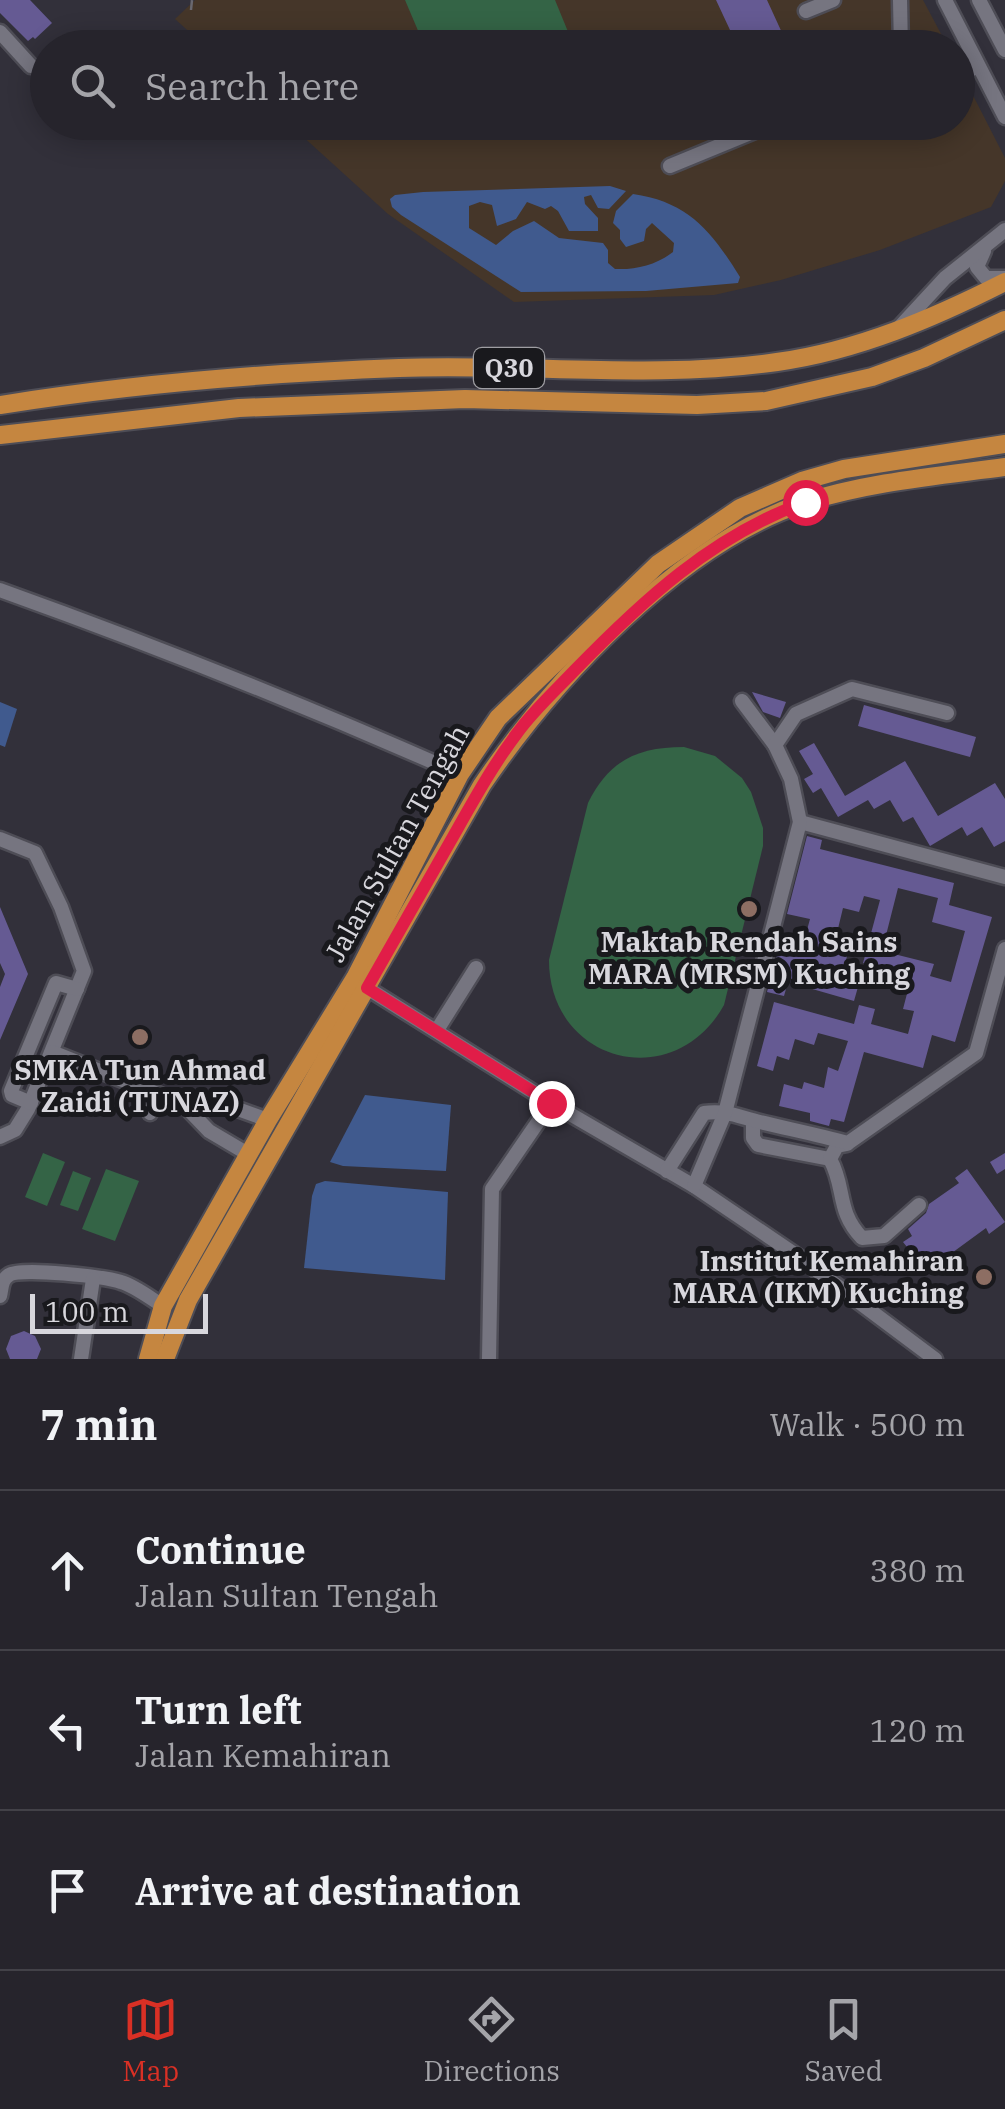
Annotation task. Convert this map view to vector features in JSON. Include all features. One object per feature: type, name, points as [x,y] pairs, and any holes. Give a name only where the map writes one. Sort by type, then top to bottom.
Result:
[{"type":"main road","name":"Q30","points":[[0,406],[102,390],[402,368],[711,368],[780,362],[895,332],[1005,280]]},
{"type":"main road","name":"Q30","points":[[0,435],[239,408],[465,399],[697,406],[766,401],[872,378],[1005,320]]},
{"type":"main road","name":"Jalan Sultan Tengah","points":[[148,1359],[162,1306],[355,978],[460,774],[498,718],[658,564],[740,508],[802,480],[844,469],[1005,444]]},
{"type":"main road","name":"Jalan Sultan Tengah","points":[[164,1359],[188,1300],[482,785],[518,732],[614,630],[670,580],[722,541],[760,520],[805,502],[873,486],[1005,467]]},
{"type":"street","points":[[806,12],[833,0]]},
{"type":"street","points":[[900,0],[901,30]]},
{"type":"street","points":[[945,0],[960,30]]},
{"type":"street","points":[[979,0],[1005,50]]},
{"type":"street","points":[[0,32],[30,65]]},
{"type":"street","points":[[975,61],[1005,116]]},
{"type":"street","points":[[670,166],[733,140]]},
{"type":"street","points":[[999,234],[978,258],[977,267],[986,278],[1005,280]]},
{"type":"street","points":[[895,332],[945,278],[999,234]]},
{"type":"street","points":[[0,590],[335,719],[460,774]]},
{"type":"street","points":[[776,745],[796,714],[852,689],[948,713]]},
{"type":"street","points":[[694,1186],[725,1113],[800,822],[791,778],[776,745],[742,701]]},
{"type":"street","points":[[800,822],[1005,877]]},
{"type":"street","points":[[0,1137],[14,1130],[31,1103],[84,971],[35,852],[2,844]]},
{"type":"street","points":[[830,1160],[836,1146],[848,1144],[976,1053],[1002,974],[1005,948]]},
{"type":"street","points":[[437,1030],[476,968]]},
{"type":"street","points":[[31,1103],[16,1098],[11,1091],[56,983],[77,989]]},
{"type":"street","points":[[367,988],[551,1103],[694,1186],[796,1255],[936,1359]]},
{"type":"street","points":[[52,1052],[184,1104],[221,1103],[268,1120]]},
{"type":"street","points":[[150,1113],[158,1094]]},
{"type":"street","points":[[489,1359],[492,1189],[551,1103]]},
{"type":"street","points":[[184,1104],[209,1131],[248,1154]]},
{"type":"street","points":[[667,1170],[704,1113],[737,1113],[754,1121],[848,1144]]},
{"type":"street","points":[[754,1121],[753,1138],[758,1145],[830,1160],[837,1172],[848,1224],[862,1238],[884,1236],[919,1205]]},
{"type":"street","points":[[0,1296],[3,1280],[16,1272],[47,1272],[120,1281],[162,1306]]},
{"type":"street","points":[[81,1359],[93,1279]]},
{"type":"path","points":[[191,10],[192,0]]},
{"type":"shaded area","points":[[195,0],[923,0],[939,30],[187,30],[175,19]]},
{"type":"shaded area","points":[[975,99],[1005,158],[1005,181],[991,207],[880,250],[781,280],[714,295],[514,302],[388,214],[307,140],[975,140]]},
{"type":"green space","points":[[405,0],[555,0],[567,30],[418,30]]},
{"type":"green space","points":[[684,747],[715,756],[742,778],[763,828],[763,846],[724,1005],[702,1033],[676,1050],[647,1057],[618,1055],[591,1043],[569,1023],[554,995],[549,960],[588,803],[596,788],[615,766],[639,753]]},
{"type":"green space","points":[[43,1153],[65,1162],[47,1206],[25,1197]]},
{"type":"green space","points":[[106,1169],[139,1181],[115,1241],[82,1229]]},
{"type":"green space","points":[[73,1171],[91,1178],[78,1211],[60,1205]]},
{"type":"water","points":[[610,186],[626,191],[609,209],[598,208],[591,195],[584,197],[585,204],[598,218],[598,231],[569,231],[551,206],[545,209],[527,202],[516,219],[497,226],[492,205],[480,202],[469,206],[469,228],[496,245],[534,221],[559,238],[603,243],[608,250],[608,263],[615,269],[638,267],[666,257],[673,252],[674,243],[652,223],[646,229],[644,241],[626,247],[613,223],[616,211],[633,194],[653,198],[684,212],[709,233],[740,277],[738,283],[646,291],[521,292],[401,215],[390,199],[423,192]]},
{"type":"water","points":[[0,702],[17,709],[5,747],[0,745]]},
{"type":"water","points":[[365,1095],[451,1105],[446,1171],[330,1162]]},
{"type":"water","points":[[325,1181],[448,1192],[445,1280],[304,1268],[312,1196],[316,1184]]},
{"type":"building","points":[[0,0],[30,0],[52,23],[45,30],[30,30],[28,41],[0,13]]},
{"type":"building","points":[[716,0],[767,0],[781,30],[730,30]]},
{"type":"building","points":[[752,692],[786,702],[780,718],[763,712]]},
{"type":"building","points":[[864,705],[976,737],[970,757],[858,726]]},
{"type":"building","points":[[814,743],[845,796],[905,761],[938,816],[995,783],[1005,799],[1005,841],[994,847],[982,827],[967,836],[962,827],[930,846],[913,817],[903,822],[890,800],[874,809],[868,800],[838,817],[821,788],[813,793],[804,779],[813,774],[799,751]]},
{"type":"building","points":[[807,836],[822,840],[820,849],[954,883],[949,905],[992,917],[955,1042],[932,1035],[923,1068],[864,1052],[844,1122],[831,1119],[829,1126],[810,1121],[810,1113],[779,1106],[784,1084],[802,1089],[804,1082],[824,1088],[828,1067],[838,1071],[848,1041],[818,1033],[814,1045],[795,1039],[789,1060],[777,1056],[773,1071],[757,1066],[774,1002],[854,1024],[859,1005],[875,1009],[871,1024],[908,1034],[914,1011],[903,1009],[909,986],[890,981],[892,971],[863,963],[880,900],[864,896],[859,912],[843,908],[835,941],[850,945],[842,975],[860,980],[854,1001],[788,982],[784,996],[767,992],[782,935],[804,941],[810,919],[787,914]],"holes":[[[898,888],[938,898],[932,922],[965,931],[951,982],[930,976],[934,964],[882,951]]]},
{"type":"building","points":[[0,907],[28,974],[0,1040],[0,987],[5,974],[0,963]]},
{"type":"building","points":[[1005,1153],[1005,1169],[997,1174],[990,1162]]},
{"type":"building","points":[[967,1169],[1005,1222],[989,1234],[986,1228],[934,1266],[924,1251],[915,1257],[903,1242],[912,1236],[908,1229],[926,1213],[929,1204],[959,1183],[955,1178]]},
{"type":"building","points":[[24,1331],[35,1336],[41,1349],[37,1359],[10,1359],[6,1349],[11,1336]]},
{"type":"place","name":"Maktab Rendah Sains MARA (MRSM) Kuching","points":[[749,909]]},
{"type":"place","name":"SMKA Tun Ahmad Zaidi (TUNAZ)","points":[[140,1037]]},
{"type":"place","name":"Institut Kemahiran MARA (IKM) Kuching","points":[[984,1277]]},
{"type":"route","points":[[551,1103],[367,988],[482,785],[518,732],[543,704],[614,630],[670,580],[722,541],[805,502]]}]
